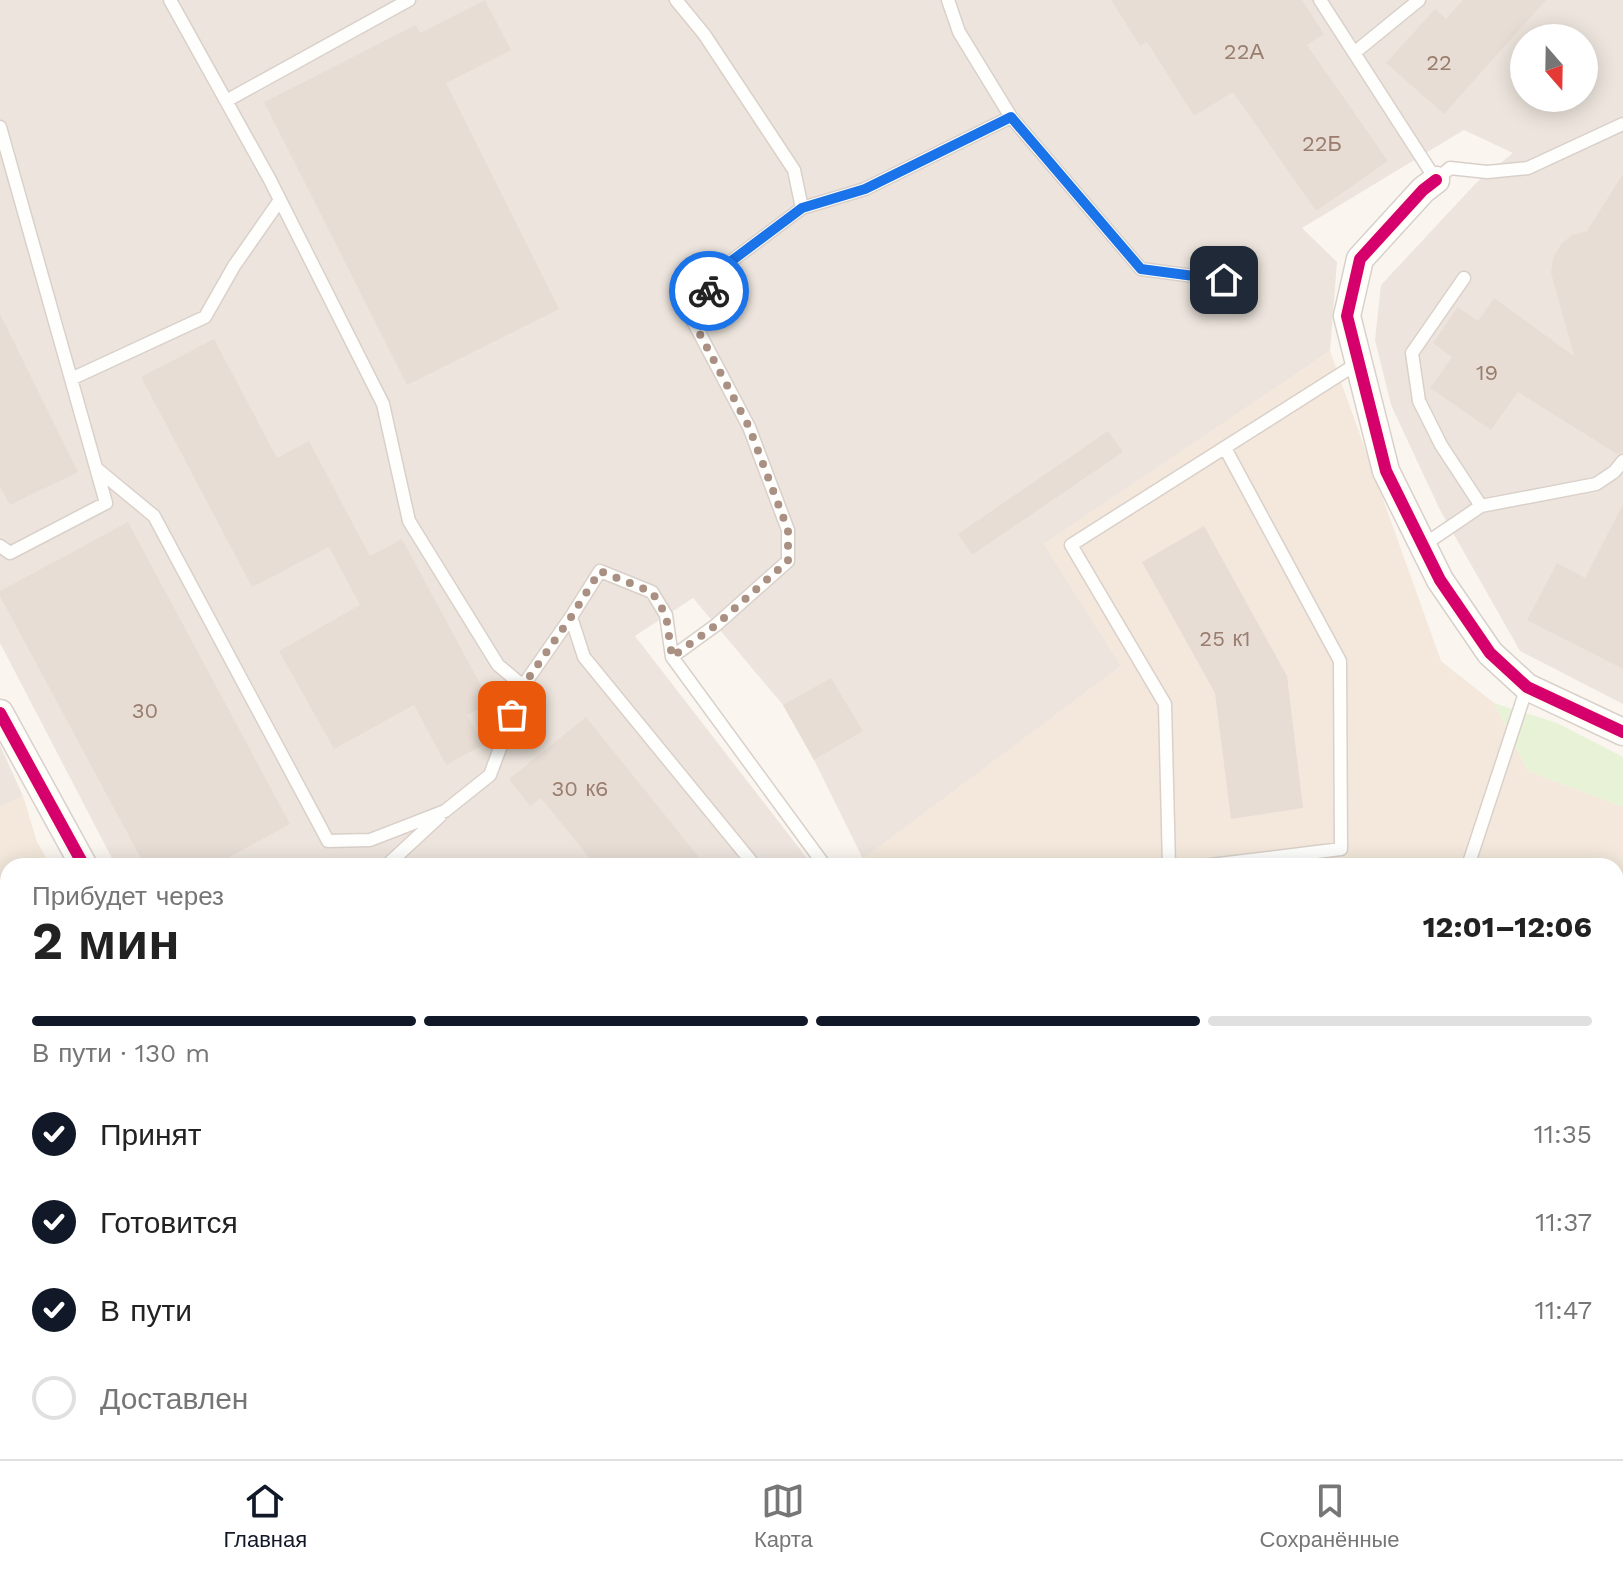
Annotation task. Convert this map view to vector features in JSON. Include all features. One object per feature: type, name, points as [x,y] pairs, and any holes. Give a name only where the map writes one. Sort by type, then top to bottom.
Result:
[{"type":"street","points":[[1436,180],[1423,190],[1360,259],[1347,316],[1386,471],[1440,580],[1490,653],[1527,687],[1623,732]]},
{"type":"street","points":[[0,713],[80,858]]},
{"type":"lane","points":[[170,0],[280,200],[383,404],[409,521],[498,665],[523,686]]},
{"type":"lane","points":[[226,101],[409,0]]},
{"type":"lane","points":[[676,0],[704,34],[794,170],[802,208]]},
{"type":"lane","points":[[948,0],[959,32],[1011,117],[1141,269],[1224,280]]},
{"type":"lane","points":[[1320,0],[1436,180],[1450,168],[1487,172],[1528,168],[1623,124]]},
{"type":"lane","points":[[1354,53],[1419,0]]},
{"type":"lane","points":[[672,657],[716,625],[788,561],[788,530],[749,427],[693,321],[722,268],[802,208],[865,189],[1011,117]]},
{"type":"lane","points":[[0,127],[106,503],[10,553],[0,546]]},
{"type":"lane","points":[[71,379],[205,317],[234,266],[280,200]]},
{"type":"lane","points":[[1464,278],[1412,353],[1419,401],[1441,445],[1481,506]]},
{"type":"lane","points":[[1169,858],[1165,704],[1071,545],[1358,363]]},
{"type":"lane","points":[[1225,448],[1340,661],[1341,849],[1267,858]]},
{"type":"lane","points":[[1422,546],[1481,506],[1596,484],[1614,472],[1623,461]]},
{"type":"lane","points":[[97,469],[154,516],[328,841],[370,840],[445,811]]},
{"type":"lane","points":[[395,858],[490,775],[523,686],[600,571],[652,592],[666,615],[672,657],[819,858]]},
{"type":"lane","points":[[571,617],[584,657],[748,858]]},
{"type":"lane","points":[[1471,858],[1527,687]]},
{"type":"shaded area","points":[[0,0],[1623,0],[1623,704],[1520,651],[1440,510],[1391,405],[1375,340],[1381,285],[1477,182],[1513,153],[1464,130],[1302,228],[1337,262],[1330,351],[1044,544],[1121,666],[864,858],[783,705],[693,598],[635,636],[807,858],[112,858],[0,643]]},
{"type":"shaded area","points":[[1330,351],[1441,661],[1494,703],[1528,771],[1623,807],[1623,858],[864,858],[1121,666],[1044,544]]},
{"type":"shaded area","points":[[0,745],[23,796],[0,807]]},
{"type":"shaded area","points":[[23,796],[37,842],[46,858],[0,858],[0,807]]},
{"type":"green space","points":[[1494,703],[1557,723],[1623,757],[1623,807],[1528,771]]},
{"type":"building","points":[[485,0],[511,50],[446,83],[559,309],[407,385],[264,102],[416,25],[420,33]]},
{"type":"building","points":[[1111,0],[1302,0],[1324,34],[1307,45],[1388,161],[1316,211],[1233,92],[1194,116],[1147,42],[1140,46]]},
{"type":"building","points":[[1463,0],[1546,0],[1525,24],[1510,24],[1510,40],[1444,114],[1386,63],[1435,9],[1446,19]]},
{"type":"building","points":[[1623,174],[1623,452],[1617,454],[1518,392],[1491,430],[1430,388],[1452,357],[1433,343],[1458,307],[1478,321],[1494,298],[1574,356],[1551,273],[1553,258],[1561,244],[1572,235],[1587,231]]},
{"type":"building","points":[[0,314],[78,472],[10,505],[0,486]]},
{"type":"building","points":[[214,339],[277,458],[309,441],[370,556],[402,539],[490,702],[467,715],[483,745],[446,765],[414,705],[334,749],[279,651],[360,605],[329,547],[252,587],[141,377]]},
{"type":"building","points":[[1108,431],[1123,452],[972,555],[958,534]]},
{"type":"building","points":[[1623,504],[1623,669],[1527,620],[1557,563],[1585,578]]},
{"type":"building","points":[[128,522],[290,824],[228,858],[141,858],[0,591]]},
{"type":"building","points":[[1204,526],[1287,676],[1303,808],[1231,819],[1215,693],[1142,562]]},
{"type":"building","points":[[831,678],[863,731],[814,760],[783,705]]},
{"type":"building","points":[[586,717],[700,858],[590,858],[541,798],[530,806],[509,779]]},
{"type":"cycle path","points":[[1436,180],[1423,190],[1360,259],[1347,316],[1386,471],[1440,580],[1490,653],[1527,687],[1623,732]]},
{"type":"cycle path","points":[[0,713],[80,858]]},
{"type":"way so far","points":[[512,715],[523,686],[600,571],[652,592],[666,615],[672,657],[716,625],[788,561],[788,530],[749,427],[693,321],[709,291]]},
{"type":"route","points":[[709,291],[722,268],[802,208],[865,189],[1011,117],[1141,269],[1224,280]]}]
